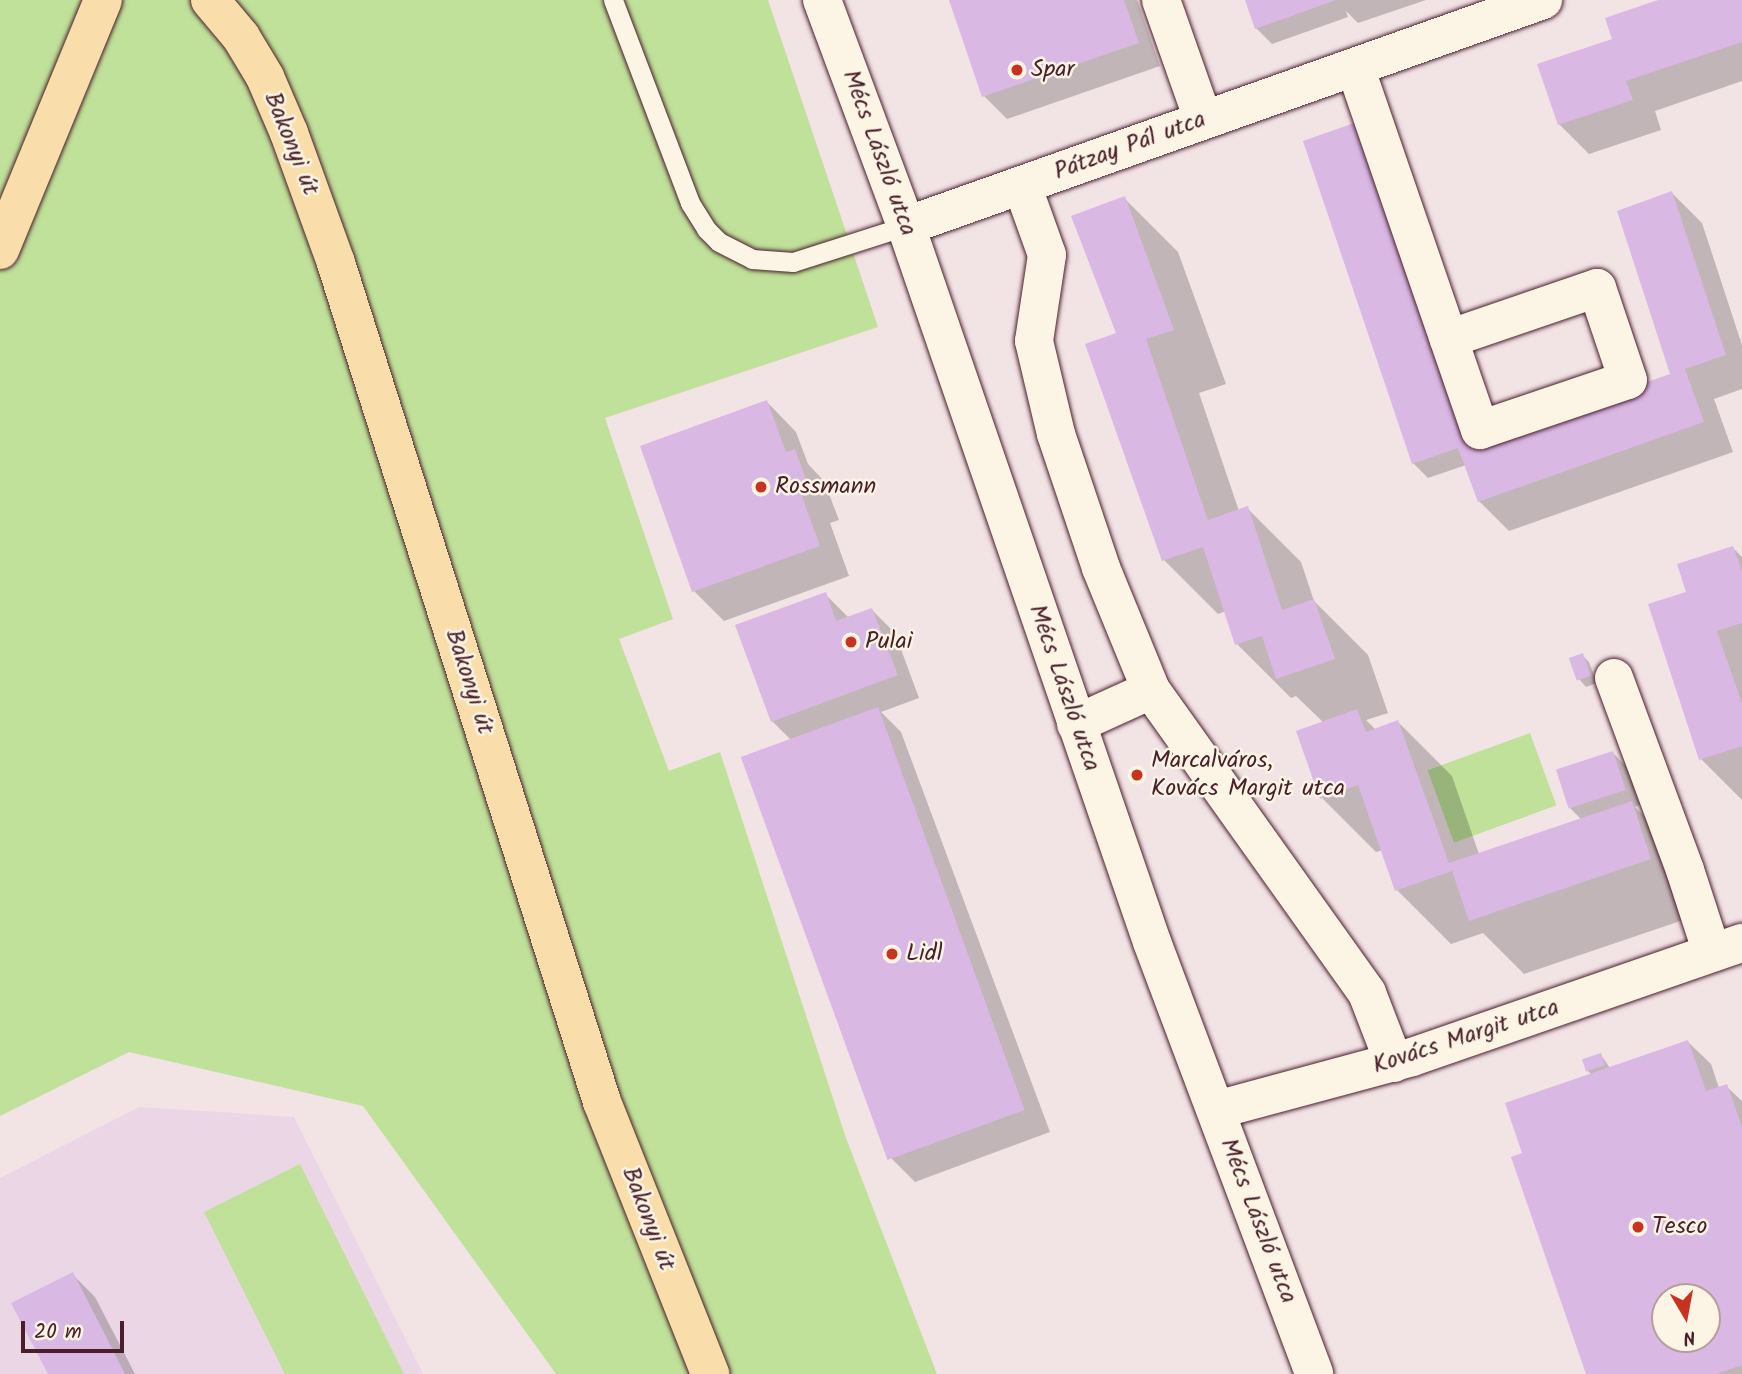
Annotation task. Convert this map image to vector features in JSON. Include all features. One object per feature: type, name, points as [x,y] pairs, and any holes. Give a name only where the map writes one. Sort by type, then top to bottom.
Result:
[{"type":"main road","points":[[0,250],[103,0]]},
{"type":"main road","name":"Bakonyi út","points":[[209,0],[241,37],[259,67],[298,159],[336,263],[602,1102],[710,1374]]},
{"type":"street","name":"Mécs László utca","points":[[822,0],[906,226],[1152,942],[1314,1374]]},
{"type":"street","points":[[1161,0],[1203,119]]},
{"type":"street","name":"Pátzay Pál utca","points":[[906,226],[1543,0]]},
{"type":"street","points":[[1355,67],[1448,339],[1480,430],[1628,380],[1597,288],[1448,339]]},
{"type":"street","points":[[1023,185],[1047,255],[1034,341],[1056,434],[1101,568],[1151,690],[1367,993],[1394,1063]]},
{"type":"street","name":"Kovács Margit utca","points":[[1216,1110],[1394,1063],[1727,948],[1614,678]]},
{"type":"street","points":[[1076,724],[1151,690]]},
{"type":"lane","points":[[613,0],[690,202],[706,229],[719,242],[752,259],[793,262],[906,226]]},
{"type":"shaded area","points":[[139,1107],[294,1117],[423,1374],[0,1374],[0,1178]]},
{"type":"green space","points":[[0,0],[768,0],[878,327],[605,418],[673,619],[619,639],[669,771],[720,752],[846,1138],[937,1374],[556,1374],[363,1106],[129,1052],[0,1116]]},
{"type":"green space","points":[[1530,733],[1556,805],[1454,843],[1428,770]]},
{"type":"green space","points":[[300,1164],[404,1374],[285,1374],[204,1212]]},
{"type":"building","name":"Spar","points":[[949,0],[1124,0],[1139,43],[982,97]]},
{"type":"building","points":[[1245,0],[1336,0],[1255,29]]},
{"type":"building","points":[[1658,0],[1742,0],[1742,42],[1626,81],[1633,100],[1558,125],[1537,64],[1612,39],[1605,18]]},
{"type":"building","points":[[1360,121],[1469,444],[1670,374],[1617,211],[1672,191],[1726,355],[1685,369],[1704,422],[1478,502],[1458,448],[1412,464],[1303,141]]},
{"type":"building","points":[[1125,196],[1174,330],[1146,339],[1208,520],[1248,506],[1282,610],[1314,599],[1335,659],[1276,679],[1262,636],[1235,645],[1203,547],[1162,561],[1085,344],[1116,333],[1071,216]]},
{"type":"building","points":[[767,400],[786,452],[795,449],[810,490],[801,493],[820,546],[692,592],[640,446]]},
{"type":"building","points":[[1733,546],[1742,572],[1742,623],[1717,631],[1742,704],[1742,746],[1699,760],[1648,604],[1686,592],[1677,564]]},
{"type":"building","points":[[826,592],[836,621],[872,608],[898,675],[771,722],[735,625]]},
{"type":"building","points":[[1583,653],[1591,676],[1577,681],[1569,658]]},
{"type":"building","name":"Lidl","points":[[878,707],[1025,1110],[888,1160],[741,757]]},
{"type":"building","points":[[1357,709],[1366,732],[1398,720],[1449,863],[1632,801],[1651,859],[1469,921],[1452,871],[1395,891],[1358,785],[1320,799],[1296,731]]},
{"type":"building","points":[[1613,751],[1626,790],[1569,809],[1556,770]]},
{"type":"building","name":"Tesco","points":[[1688,1040],[1706,1091],[1727,1084],[1742,1127],[1742,1365],[1716,1374],[1586,1374],[1511,1157],[1522,1153],[1505,1103]]},
{"type":"building","points":[[1601,1053],[1605,1065],[1586,1072],[1582,1059]]},
{"type":"building","points":[[73,1272],[125,1374],[48,1374],[11,1303]]},
{"type":"place","name":"Spar","points":[[1017,70]]},
{"type":"place","name":"Rossmann","points":[[761,487]]},
{"type":"place","name":"Pulai","points":[[851,642]]},
{"type":"place","name":"Marcalváros, Kovács Margit utca","points":[[1137,775]]},
{"type":"place","name":"Lidl","points":[[892,954]]},
{"type":"place","name":"Tesco","points":[[1638,1227]]}]
